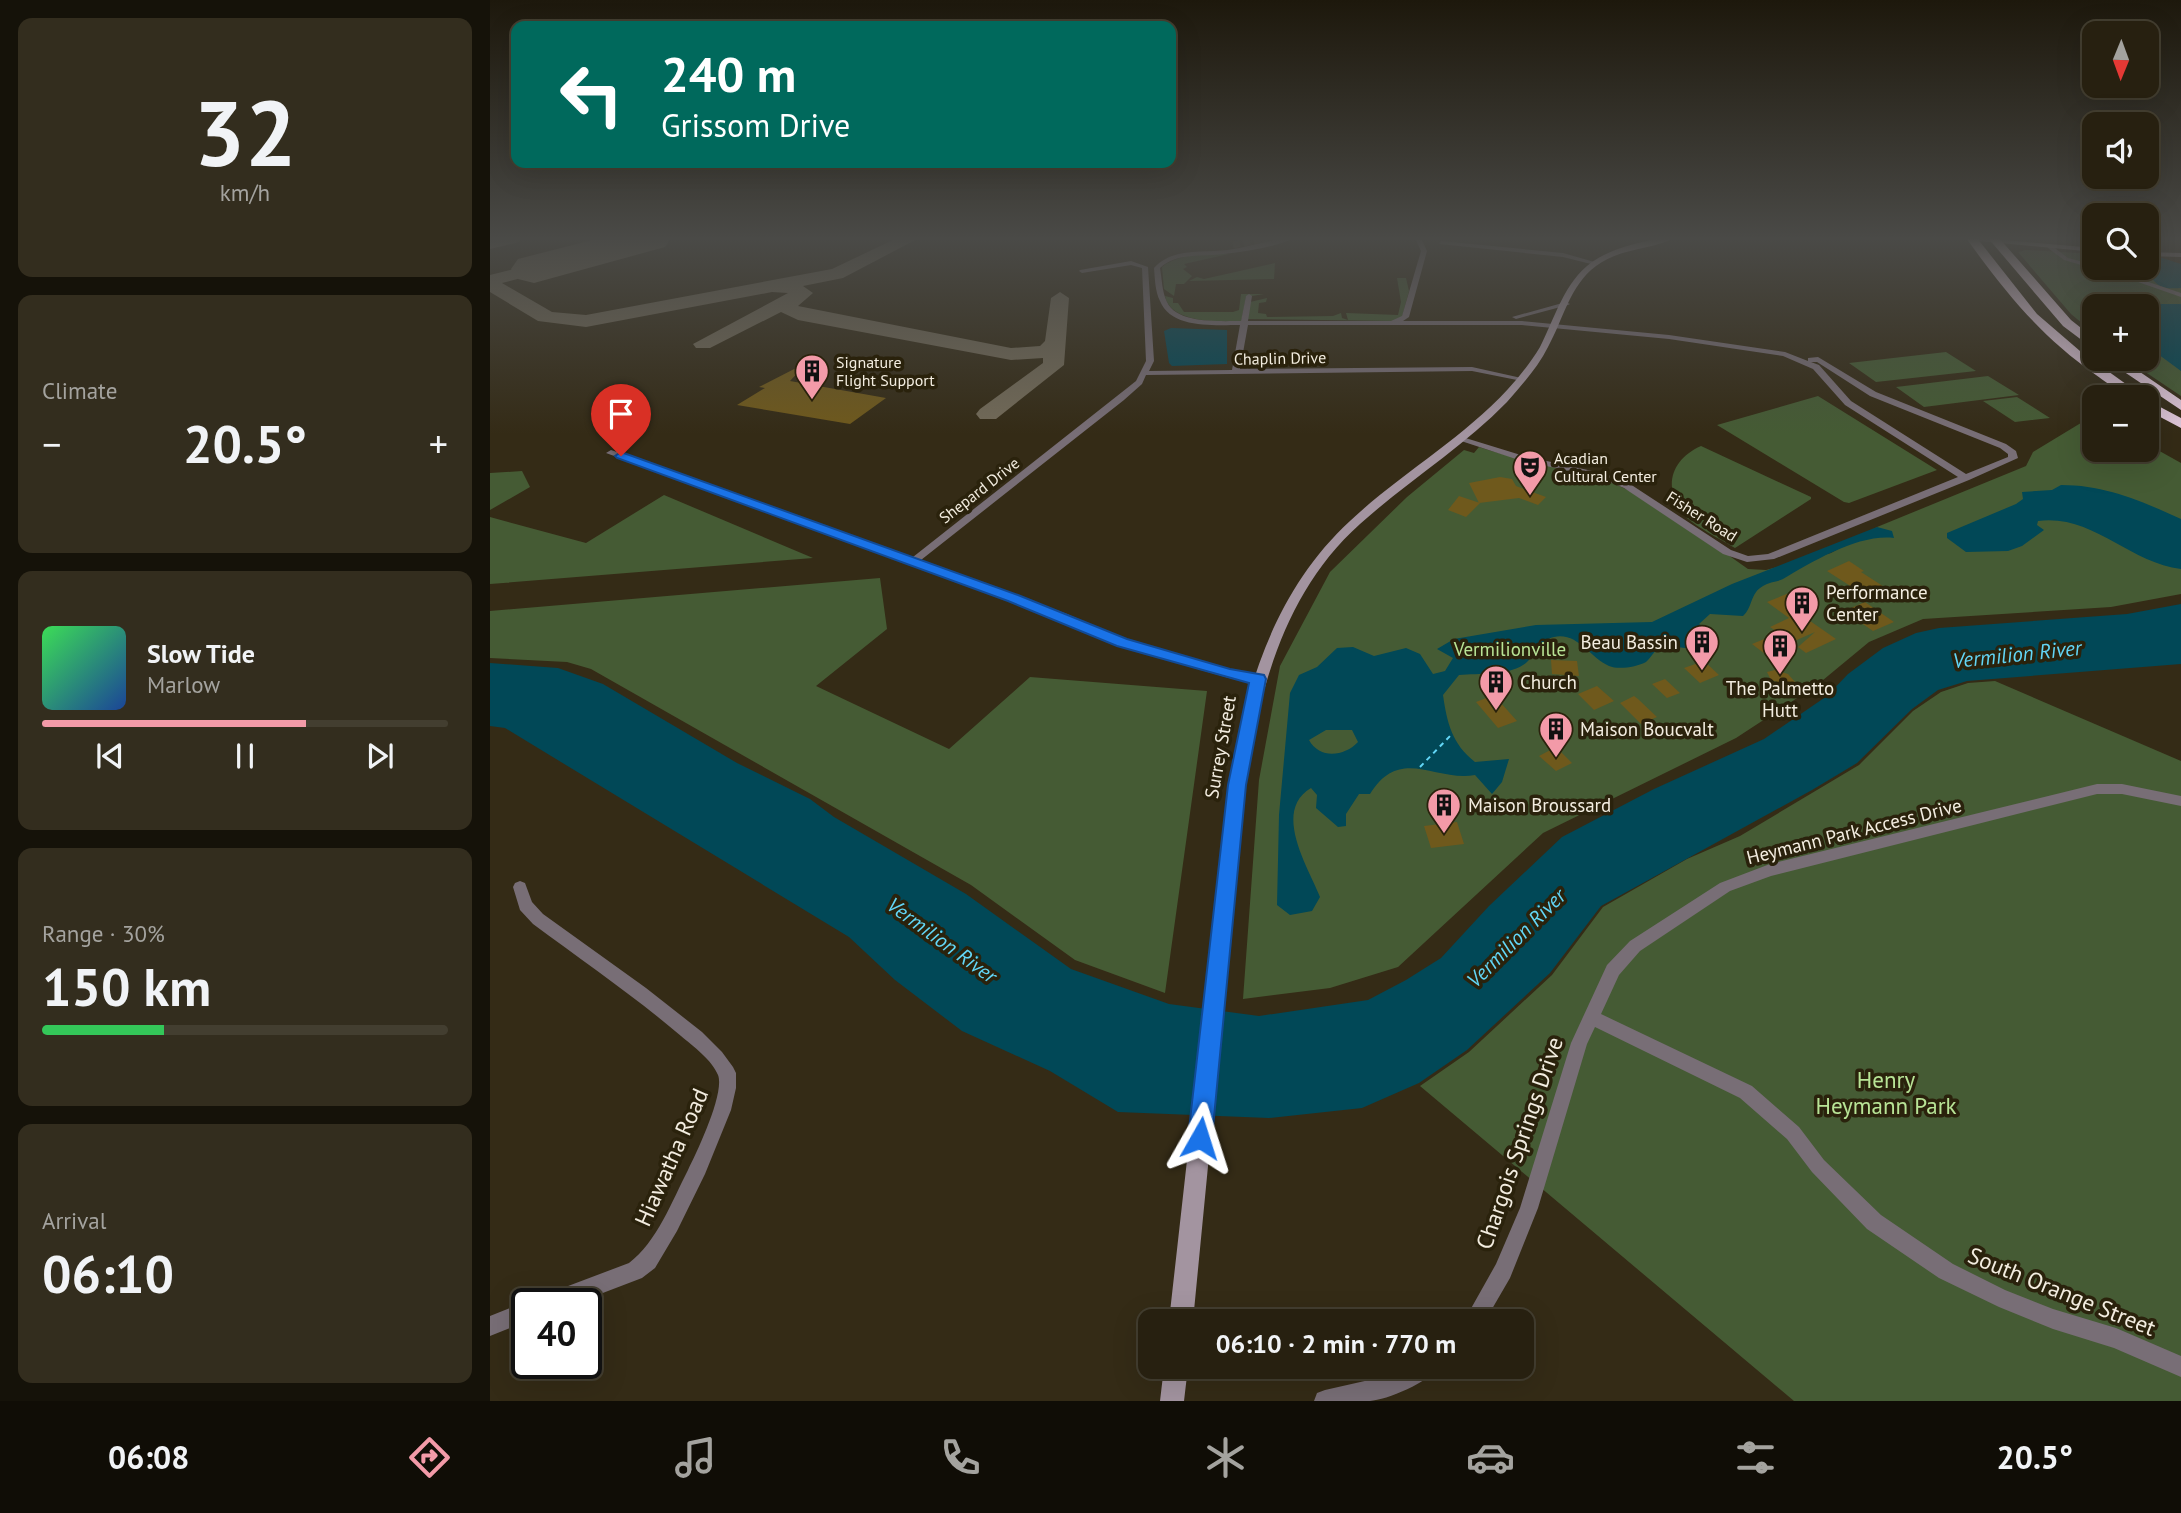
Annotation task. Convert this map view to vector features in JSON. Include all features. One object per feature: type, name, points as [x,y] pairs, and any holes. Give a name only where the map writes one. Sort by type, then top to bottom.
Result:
[{"type":"highway","points":[[2022,303],[2033,317],[2075,354],[2120,385]]},
{"type":"highway","points":[[2051,303],[2082,335]]},
{"type":"highway","points":[[2130,371],[2181,406]]},
{"type":"highway","points":[[2159,411],[2181,424]]},
{"type":"street","points":[[1145,373],[1152,352],[1148,303]]},
{"type":"street","points":[[1163,303],[1190,319],[1244,324],[1556,325]]},
{"type":"street","points":[[1236,372],[1248,303]]},
{"type":"street","points":[[1405,318],[1409,303]]},
{"type":"street","points":[[1388,324],[1405,318],[1511,318],[1537,314],[1566,304]]},
{"type":"street","name":"Surrey Street","points":[[1182,1309],[1239,771],[1258,679],[1287,614],[1323,556],[1352,525],[1491,412],[1522,379],[1566,304]]},
{"type":"street","points":[[1511,318],[1556,325]]},
{"type":"street","name":"Fisher Road","points":[[1556,325],[1669,337],[1776,353],[1806,362],[1822,372],[1849,403],[1966,478]]},
{"type":"street","name":"Fisher Road","points":[[1459,439],[1522,458],[1611,479],[1727,552],[1753,559],[1770,556],[2013,458],[2012,453],[1873,394],[1818,359],[1806,362]]},
{"type":"street","name":"Chaplin Drive","points":[[1145,373],[1472,369],[1522,379]]},
{"type":"street","name":"Shepard Drive","points":[[914,561],[1132,388],[1145,373]]},
{"type":"street","points":[[611,453],[1063,617],[1120,632],[1176,659],[1258,679]]},
{"type":"street","name":"Heymann Park Access Drive","points":[[1591,1017],[1613,970],[1634,946],[1743,879],[2096,789],[2123,789],[2181,801]]},
{"type":"street","name":"Hiawatha Road","points":[[520,887],[525,905],[538,919],[697,1038],[721,1064],[729,1081],[727,1098],[709,1144],[648,1261],[635,1271],[589,1288]]},
{"type":"street","name":"Chargois Springs Drive","points":[[1481,1309],[1503,1271],[1529,1208],[1579,1043],[1591,1017]]},
{"type":"street","name":"South Orange Street","points":[[1591,1017],[1746,1092],[1793,1133],[1818,1166],[1874,1222],[1946,1271],[1999,1297],[2053,1319],[2116,1338],[2181,1367]]},
{"type":"street","points":[[490,1326],[511,1317]]},
{"type":"street","points":[[1172,1401],[1175,1379]]},
{"type":"street","points":[[1325,1401],[1371,1393],[1407,1379]]},
{"type":"green space","points":[[1168,303],[1178,303],[1184,312],[1239,310],[1240,303],[1245,303],[1241,322],[1209,321],[1176,312]]},
{"type":"green space","points":[[1250,303],[1259,303],[1258,313],[1266,314],[1267,317],[1333,316],[1341,313],[1342,318],[1348,320],[1346,313],[1398,315],[1401,303],[1406,303],[1402,317],[1393,321],[1247,319]]},
{"type":"green space","points":[[2062,303],[2082,303],[2082,323],[2071,314]]},
{"type":"green space","points":[[2159,303],[2181,303],[2181,396],[2144,371],[2159,371]]},
{"type":"green space","points":[[1946,352],[1976,371],[1876,382],[1849,363]]},
{"type":"green space","points":[[1988,376],[2019,395],[1924,407],[1896,387]]},
{"type":"green space","points":[[1818,396],[1937,470],[1849,503],[1844,502],[1717,425]]},
{"type":"green space","points":[[2017,397],[2050,418],[2015,422],[1983,401]]},
{"type":"green space","name":"Vermilionville","points":[[2082,422],[2082,462],[2159,462],[2159,451],[2181,463],[2181,594],[2111,607],[1923,619],[1869,642],[1817,685],[1736,738],[1543,833],[1398,967],[1330,988],[1243,999],[1259,780],[1280,666],[1330,572],[1407,497],[1464,450],[1474,453],[1479,447],[1600,478],[1638,495],[1748,569],[1766,570],[1831,553],[1877,527],[2026,466],[2033,452]]},
{"type":"green space","points":[[1701,446],[1811,499],[1735,548],[1687,518],[1673,493],[1673,474],[1677,466],[1683,458]]},
{"type":"green space","points":[[522,471],[530,487],[490,510],[490,473]]},
{"type":"green space","points":[[664,495],[813,558],[490,584],[490,517],[586,543]]},
{"type":"green space","points":[[880,578],[887,629],[816,686],[949,749],[1030,677],[1207,691],[1165,993],[1075,960],[971,885],[591,669],[567,662],[490,658],[490,611]]},
{"type":"green space","name":"Henry Heymann Park","points":[[1995,681],[2181,761],[2181,1401],[1794,1401],[1420,1086],[1469,1052],[1552,975],[1603,907],[1687,859],[1740,836],[1859,765],[1913,711],[1941,692],[1968,683]]},
{"type":"water","points":[[2159,304],[2181,304],[2181,371],[2159,355]]},
{"type":"water","points":[[1171,328],[1227,330],[1227,364],[1172,366],[1169,363],[1164,331]]},
{"type":"water","points":[[2061,485],[2108,491],[2181,519],[2181,569],[2144,558],[2094,532],[2058,521],[2038,521],[2037,525],[2044,530],[2022,546],[2008,551],[1966,552],[1947,538],[1947,533],[2016,504],[2023,499],[2022,492],[2052,490]]},
{"type":"water","points":[[1877,527],[1892,531],[1894,538],[1851,544],[1783,579],[1763,586],[1756,592],[1743,616],[1710,614],[1699,624],[1711,631],[1713,641],[1704,645],[1662,648],[1642,664],[1617,668],[1602,662],[1577,642],[1562,636],[1548,639],[1527,662],[1516,669],[1459,675],[1443,695],[1452,732],[1461,748],[1475,762],[1509,759],[1502,782],[1492,794],[1475,775],[1460,776],[1406,768],[1393,771],[1381,779],[1370,794],[1359,794],[1346,814],[1346,826],[1338,827],[1316,808],[1317,795],[1311,788],[1300,798],[1294,811],[1294,825],[1296,840],[1320,897],[1312,911],[1290,915],[1277,905],[1279,815],[1290,693],[1299,675],[1317,667],[1337,648],[1353,647],[1374,656],[1406,648],[1420,654],[1433,674],[1445,671],[1453,658],[1437,649],[1454,639],[1536,625],[1652,622],[1732,584]],"holes":[[[1326,730],[1352,730],[1358,742],[1340,753],[1319,751],[1309,740]]]},
{"type":"water","name":"Vermilion River","points":[[2181,604],[2181,664],[1967,681],[1938,690],[1912,709],[1857,763],[1601,906],[1550,973],[1467,1050],[1419,1083],[1362,1108],[1269,1118],[1118,1112],[1050,1071],[962,1031],[895,980],[849,937],[505,728],[490,726],[490,663],[558,668],[603,684],[737,763],[810,799],[834,817],[966,894],[1071,969],[1169,1004],[1259,1016],[1368,1000],[1406,980],[1441,958],[1489,906],[1562,837],[1654,789],[1764,739],[1827,696],[1848,674],[1883,648],[1916,633],[1939,628],[2127,614]]},
{"type":"building","name":"Signature Flight Support","points":[[800,366],[802,368],[790,381],[886,398],[850,424],[737,405],[765,388],[759,387]]},
{"type":"building","name":"Acadian Cultural Center","points":[[1500,477],[1512,479],[1516,486],[1546,497],[1538,505],[1519,498],[1479,503],[1469,483]]},
{"type":"building","points":[[1459,496],[1480,503],[1466,517],[1448,510]]},
{"type":"building","points":[[1849,561],[1889,590],[1869,598],[1827,571]]},
{"type":"building","points":[[1789,593],[1802,602],[1790,607],[1836,639],[1806,653],[1798,647],[1815,632],[1765,654],[1752,644],[1779,633],[1770,627],[1789,618],[1767,602]]},
{"type":"building","points":[[1865,602],[1894,622],[1873,631],[1844,611]]},
{"type":"building","points":[[1551,660],[1577,661],[1579,676],[1552,674]]},
{"type":"building","name":"Beau Bassin","points":[[1704,661],[1719,675],[1700,683],[1684,668]]},
{"type":"building","name":"The Palmetto Hutt","points":[[1775,670],[1788,674],[1795,682],[1783,684],[1771,680],[1767,672]]},
{"type":"building","points":[[1665,679],[1680,693],[1667,698],[1652,684]]},
{"type":"building","points":[[1597,686],[1614,701],[1594,710],[1578,694]]},
{"type":"building","name":"Church","points":[[1494,695],[1517,721],[1498,728],[1476,702]]},
{"type":"building","points":[[1634,696],[1657,717],[1641,724],[1620,703]]},
{"type":"building","name":"Maison Boucvalt","points":[[1556,747],[1572,763],[1556,771],[1539,756]]},
{"type":"building","name":"Maison Broussard","points":[[1457,822],[1464,844],[1431,848],[1424,826]]},
{"type":"ferry route","points":[[1420,767],[1451,735]]},
{"type":"taxiway","points":[[519,303],[545,317],[570,321],[586,321],[680,303]]},
{"type":"taxiway","points":[[703,344],[783,303]]},
{"type":"taxiway","points":[[789,303],[789,309],[798,314],[1011,354],[1046,352],[1055,343]]},
{"type":"taxiway","points":[[1055,343],[1059,303]]},
{"type":"taxiway","points":[[988,414],[1053,365],[1055,343]]},
{"type":"place","name":"Signature Flight Support","points":[[812,401]]},
{"type":"place","name":"Acadian Cultural Center","points":[[1530,497]]},
{"type":"place","name":"Performance Center","points":[[1802,633]]},
{"type":"place","name":"Beau Bassin","points":[[1702,672]]},
{"type":"place","name":"The Palmetto Hutt","points":[[1780,676]]},
{"type":"place","name":"Church","points":[[1496,712]]},
{"type":"place","name":"Maison Boucvalt","points":[[1556,759]]},
{"type":"place","name":"Maison Broussard","points":[[1444,835]]},
{"type":"route","points":[[621,456],[779,515],[914,561],[1063,617],[1122,643],[1229,674],[1258,679],[1237,785],[1200,1138]]}]
